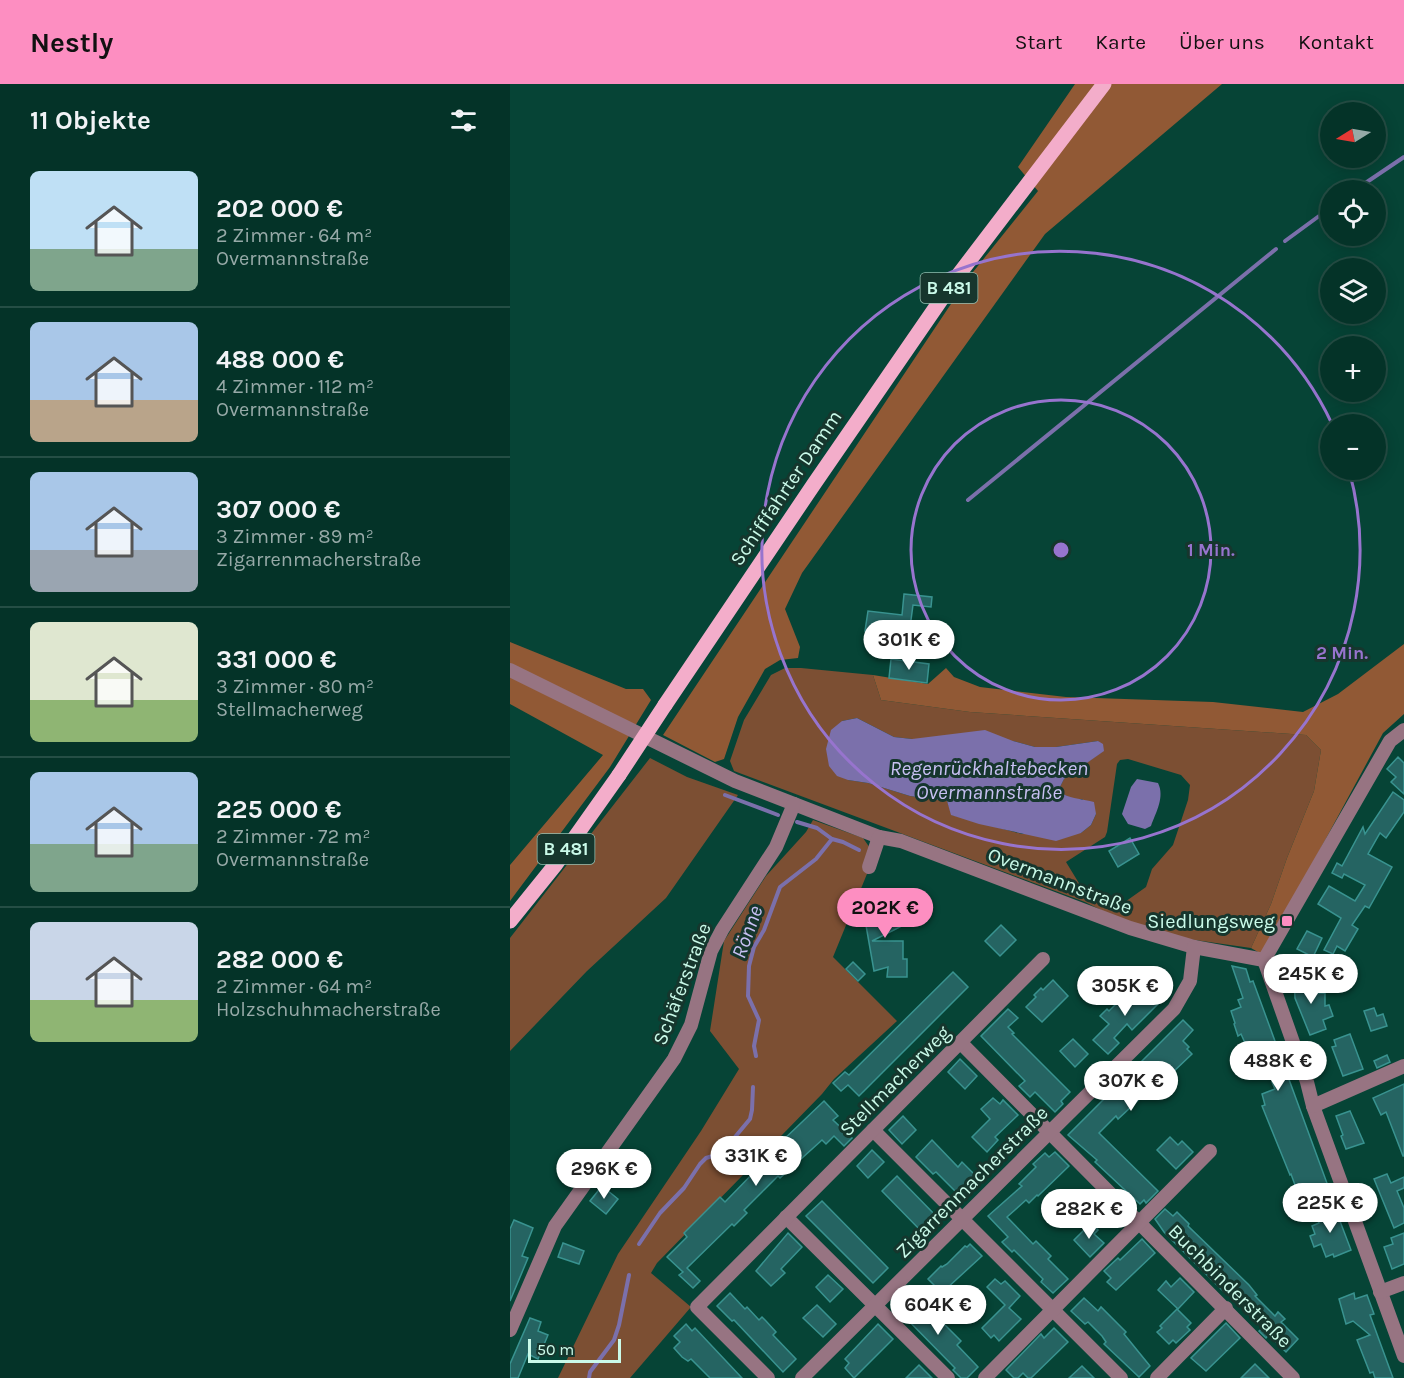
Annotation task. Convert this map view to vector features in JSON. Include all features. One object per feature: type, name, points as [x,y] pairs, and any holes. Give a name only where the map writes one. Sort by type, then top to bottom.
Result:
[{"type":"main road","name":"Schifffahrter Damm","points":[[510,921],[556,864],[619,775],[814,484],[956,278],[1104,84]]},
{"type":"street","name":"Overmannstraße","points":[[510,670],[735,781],[879,837],[901,841],[1130,928],[1194,947],[1264,960]]},
{"type":"street","points":[[1404,730],[1390,741],[1264,960],[1307,1082],[1313,1106],[1404,1356]]},
{"type":"street","name":"Schäferstraße","points":[[510,1330],[555,1226],[674,1059],[691,1024],[711,951],[722,930],[776,847],[794,804]]},
{"type":"street","points":[[869,867],[879,837]]},
{"type":"street","name":"Zigarrenmacherstraße","points":[[802,1378],[1174,1009],[1190,981],[1194,947]]},
{"type":"street","name":"Stellmacherweg","points":[[768,1378],[697,1306],[1043,959]]},
{"type":"street","name":"Buchbinderstraße","points":[[961,1043],[1293,1378]]},
{"type":"street","points":[[1313,1106],[1404,1066]]},
{"type":"street","points":[[873,1130],[1121,1378]]},
{"type":"street","points":[[985,1378],[1210,1151]]},
{"type":"street","points":[[786,1217],[948,1378]]},
{"type":"street","points":[[1380,1292],[1404,1283]]},
{"type":"street","points":[[1157,1378],[1226,1308]]},
{"type":"shaded area","points":[[1075,84],[1222,84],[1045,234],[802,573],[785,609],[800,647],[798,658],[780,660],[765,669],[738,717],[724,759],[715,762],[663,735],[969,277],[1038,191],[1018,167]]},
{"type":"shaded area","points":[[510,642],[626,689],[643,689],[651,700],[610,767],[510,901],[510,865],[603,755],[510,704]]},
{"type":"shaded area","points":[[1404,644],[1404,714],[1383,733],[1263,955],[1251,948],[1271,904],[1314,791],[1321,750],[1306,735],[970,712],[881,700],[873,675],[928,684],[946,668],[954,677],[980,687],[1066,697],[1213,702],[1303,712],[1338,694]]},
{"type":"shaded area","points":[[785,668],[801,668],[873,675],[881,700],[970,712],[1306,735],[1321,750],[1314,791],[1271,904],[1251,948],[1188,939],[1117,918],[1085,902],[734,771],[730,761],[744,720],[771,675]],"holes":[[[857,718],[894,737],[912,739],[1013,741],[1035,747],[1056,747],[1098,741],[1103,751],[1064,779],[1060,787],[1063,794],[1072,799],[1082,799],[1096,814],[1091,825],[1081,833],[1022,834],[952,815],[947,801],[910,796],[868,783],[848,780],[842,721]],[[1128,759],[1181,775],[1190,785],[1188,800],[1173,845],[1152,869],[1146,887],[1115,909],[1088,898],[1066,862],[1105,837],[1117,764],[1120,760]]]},
{"type":"shaded area","points":[[650,758],[687,777],[738,795],[666,898],[587,971],[510,1051],[510,938]]},
{"type":"shaded area","points":[[813,820],[863,838],[870,848],[869,869],[833,957],[897,1021],[834,1079],[657,1263],[651,1273],[691,1307],[630,1378],[558,1378],[618,1254],[701,1131],[739,1069],[710,1031],[724,941],[766,876],[806,832]]},
{"type":"water","name":"Regenrückhaltebecken Overmannstraße","points":[[857,718],[894,737],[912,739],[985,730],[1035,747],[1056,747],[1098,741],[1103,744],[1104,751],[1064,779],[1060,787],[1063,794],[1067,796],[1094,802],[1096,814],[1091,825],[1081,833],[1056,841],[979,824],[951,815],[947,801],[910,796],[837,776],[829,766],[826,749],[831,730],[842,721]]},
{"type":"water","points":[[1137,779],[1158,783],[1161,794],[1151,826],[1145,829],[1128,824],[1122,814],[1131,787]]},
{"type":"building","points":[[904,594],[932,597],[931,607],[913,605],[909,635],[865,631],[868,611],[902,615]]},
{"type":"building","points":[[891,659],[929,664],[927,683],[889,678]]},
{"type":"building","points":[[1398,757],[1404,763],[1404,794],[1391,782],[1396,777],[1387,769]]},
{"type":"building","points":[[1393,792],[1404,800],[1404,812],[1386,838],[1380,833],[1368,854],[1392,867],[1369,908],[1365,906],[1352,925],[1358,929],[1345,951],[1337,946],[1333,954],[1324,950],[1341,918],[1318,904],[1329,886],[1355,901],[1365,885],[1344,874],[1342,878],[1332,873],[1337,863],[1342,866],[1363,827],[1365,834]]},
{"type":"building","points":[[1130,838],[1139,854],[1118,867],[1109,851]]},
{"type":"building","points":[[888,893],[896,910],[892,912],[900,927],[872,941],[903,941],[903,959],[907,959],[907,977],[887,977],[888,967],[874,971],[864,914],[875,911],[871,902]]},
{"type":"building","points":[[1001,925],[1016,940],[1000,956],[985,941]]},
{"type":"building","points":[[1307,931],[1322,938],[1313,957],[1297,949]]},
{"type":"building","points":[[853,962],[865,974],[858,981],[846,969]]},
{"type":"building","points":[[1232,966],[1246,969],[1250,982],[1253,981],[1328,1186],[1299,1196],[1262,1106],[1265,1105],[1262,1094],[1275,1089],[1272,1082],[1274,1082],[1261,1049],[1250,1054],[1241,1034],[1238,1036],[1234,1024],[1231,1011],[1241,1007],[1238,1000],[1243,998]]},
{"type":"building","points":[[953,972],[968,987],[859,1096],[848,1085],[841,1091],[833,1083],[845,1072],[849,1075]]},
{"type":"building","points":[[1309,975],[1310,994],[1325,993],[1325,1006],[1329,1005],[1333,1016],[1323,1020],[1326,1029],[1310,1035],[1295,998],[1294,976]]},
{"type":"building","points":[[1053,980],[1068,996],[1042,1022],[1026,1007],[1041,988],[1043,990]]},
{"type":"building","points":[[1153,990],[1162,1000],[1132,1030],[1127,1024],[1114,1038],[1119,1043],[1108,1054],[1093,1040],[1109,1024],[1100,1016],[1107,1009],[1109,1011],[1129,991],[1134,996],[1136,993],[1142,1000]]},
{"type":"building","points":[[1374,1008],[1377,1016],[1383,1014],[1387,1026],[1371,1031],[1364,1011]]},
{"type":"building","points":[[1008,1009],[1018,1018],[1008,1027],[1014,1033],[1012,1034],[1070,1092],[1055,1112],[1035,1092],[1030,1097],[1019,1086],[1025,1081],[981,1036]]},
{"type":"building","points":[[1183,1020],[1193,1030],[1183,1041],[1192,1054],[1166,1082],[1162,1078],[1118,1119],[1116,1116],[1099,1133],[1158,1191],[1146,1203],[1144,1200],[1140,1204],[1095,1162],[1097,1160],[1068,1135]]},
{"type":"building","points":[[1350,1034],[1363,1069],[1343,1076],[1332,1047],[1336,1046],[1334,1040]]},
{"type":"building","points":[[1073,1039],[1088,1054],[1075,1067],[1060,1051]]},
{"type":"building","points":[[1387,1055],[1390,1062],[1377,1068],[1374,1061]]},
{"type":"building","points":[[960,1059],[977,1076],[965,1089],[948,1072]]},
{"type":"building","points":[[1404,1084],[1403,1156],[1386,1112],[1381,1115],[1373,1098]]},
{"type":"building","points":[[993,1098],[1000,1104],[1003,1100],[1018,1115],[995,1137],[998,1140],[987,1152],[972,1137],[990,1119],[981,1109]]},
{"type":"building","points":[[824,1101],[838,1116],[833,1120],[852,1138],[844,1146],[834,1136],[826,1144],[822,1140],[780,1178],[778,1176],[744,1210],[747,1213],[734,1226],[732,1224],[687,1268],[700,1281],[693,1288],[679,1275],[683,1272],[667,1257],[687,1237],[684,1233],[720,1197],[725,1202],[760,1166],[758,1164]]},
{"type":"building","points":[[1350,1111],[1364,1143],[1346,1149],[1336,1116]]},
{"type":"building","points":[[903,1116],[916,1130],[902,1144],[889,1130]]},
{"type":"building","points":[[1170,1137],[1178,1145],[1182,1141],[1193,1152],[1176,1169],[1157,1150]]},
{"type":"building","points":[[932,1140],[958,1167],[962,1162],[979,1179],[965,1193],[961,1189],[957,1193],[936,1172],[933,1174],[916,1157]]},
{"type":"building","points":[[872,1150],[884,1162],[868,1178],[857,1166]]},
{"type":"building","points":[[1055,1152],[1069,1166],[1038,1196],[1029,1203],[1026,1200],[1007,1217],[1033,1244],[1036,1241],[1051,1256],[1048,1259],[1068,1279],[1053,1293],[1041,1282],[1043,1279],[1014,1250],[1012,1252],[1002,1242],[1008,1237],[988,1216],[1022,1186],[1019,1184],[1036,1167],[1033,1164],[1045,1153],[1049,1157]]},
{"type":"building","points":[[1387,1174],[1391,1183],[1404,1177],[1404,1188],[1397,1191],[1404,1208],[1404,1223],[1394,1228],[1374,1179]]},
{"type":"building","points":[[897,1176],[938,1218],[923,1233],[882,1191]]},
{"type":"building","points":[[602,1186],[618,1199],[606,1214],[590,1201]]},
{"type":"building","points":[[1094,1191],[1107,1205],[1095,1219],[1081,1205]]},
{"type":"building","points":[[822,1201],[888,1268],[873,1283],[806,1216]]},
{"type":"building","points":[[1335,1208],[1351,1250],[1334,1257],[1333,1254],[1326,1257],[1321,1244],[1314,1247],[1310,1236],[1315,1234],[1312,1226],[1319,1223],[1316,1215]]},
{"type":"building","points":[[1165,1209],[1173,1216],[1177,1212],[1189,1224],[1188,1226],[1249,1285],[1257,1295],[1255,1296],[1275,1316],[1278,1312],[1285,1319],[1281,1322],[1298,1339],[1286,1352],[1271,1337],[1270,1333],[1266,1338],[1259,1331],[1264,1327],[1243,1308],[1245,1306],[1227,1289],[1224,1292],[1164,1232],[1155,1219]]},
{"type":"building","points":[[514,1220],[533,1228],[522,1256],[528,1258],[510,1301],[510,1229]]},
{"type":"building","points":[[1091,1223],[1098,1230],[1094,1234],[1104,1243],[1090,1257],[1074,1240]]},
{"type":"building","points":[[788,1233],[802,1247],[781,1269],[785,1273],[771,1286],[756,1271]]},
{"type":"building","points":[[1404,1233],[1404,1264],[1392,1269],[1384,1247],[1393,1244],[1391,1238]]},
{"type":"building","points":[[1142,1239],[1155,1253],[1116,1290],[1107,1282],[1111,1278],[1104,1271],[1118,1258],[1120,1260]]},
{"type":"building","points":[[563,1243],[584,1251],[579,1264],[558,1257]]},
{"type":"building","points":[[970,1244],[982,1256],[946,1289],[943,1286],[939,1290],[928,1279]]},
{"type":"building","points":[[828,1275],[843,1289],[830,1302],[816,1287]]},
{"type":"building","points":[[1180,1278],[1194,1292],[1178,1309],[1158,1290],[1166,1281],[1171,1287]]},
{"type":"building","points":[[995,1279],[1001,1284],[1005,1281],[1020,1296],[1009,1308],[1021,1319],[999,1341],[994,1335],[991,1338],[982,1328],[1005,1305],[987,1287]]},
{"type":"building","points":[[730,1293],[759,1320],[762,1317],[766,1321],[776,1332],[773,1335],[796,1359],[783,1372],[734,1320],[732,1321],[717,1306]]},
{"type":"building","points":[[1354,1293],[1355,1299],[1367,1295],[1374,1314],[1370,1315],[1393,1378],[1375,1378],[1373,1372],[1370,1373],[1357,1340],[1370,1335],[1353,1321],[1346,1324],[1339,1299]]},
{"type":"building","points":[[914,1294],[961,1341],[957,1345],[978,1367],[967,1378],[961,1378],[953,1370],[955,1368],[898,1310]]},
{"type":"building","points":[[1084,1298],[1098,1311],[1101,1307],[1126,1332],[1124,1334],[1150,1366],[1139,1377],[1104,1344],[1106,1342],[1102,1336],[1088,1322],[1085,1324],[1071,1311]]},
{"type":"building","points":[[817,1305],[836,1324],[823,1337],[803,1318]]},
{"type":"building","points":[[1177,1309],[1191,1323],[1187,1327],[1190,1330],[1176,1343],[1173,1340],[1169,1344],[1157,1332]]},
{"type":"building","points":[[530,1318],[541,1322],[538,1331],[548,1335],[538,1359],[528,1354],[518,1378],[510,1378],[510,1364]]},
{"type":"building","points":[[1226,1323],[1240,1338],[1206,1371],[1191,1358]]},
{"type":"building","points":[[686,1324],[692,1331],[695,1328],[742,1378],[710,1378],[691,1359],[688,1361],[682,1357],[674,1348],[680,1342],[674,1336]]},
{"type":"building","points":[[878,1324],[893,1339],[854,1378],[845,1368],[849,1363],[845,1359]]},
{"type":"building","points":[[1054,1328],[1068,1342],[1031,1378],[1023,1373],[1018,1378],[1014,1378],[1006,1370],[1041,1334],[1044,1338]]},
{"type":"building","points":[[1255,1364],[1269,1378],[1241,1378]]},
{"type":"building","points":[[919,1365],[932,1378],[906,1378]]},
{"type":"building","points":[[1082,1366],[1094,1378],[1069,1378]]},
{"type":"waterway","points":[[1370,180],[1404,157]]},
{"type":"waterway","points":[[1285,241],[1320,215]]},
{"type":"waterway","points":[[968,500],[1276,249]]},
{"type":"waterway","name":"Rönne","points":[[725,795],[778,815]]},
{"type":"waterway","name":"Rönne","points":[[797,822],[817,828],[832,839],[859,850]]},
{"type":"waterway","name":"Rönne","points":[[756,1056],[754,1046],[759,1020],[748,996],[749,966],[754,947],[764,930],[780,887],[816,859],[832,839]]},
{"type":"waterway","name":"Rönne","points":[[639,1244],[660,1213],[684,1188],[700,1164],[706,1158],[719,1154],[725,1149],[750,1119],[753,1087]]},
{"type":"waterway","name":"Rönne","points":[[589,1378],[590,1372],[614,1340],[629,1275]]},
{"type":"place","name":"Siedlungsweg","points":[[1287,921]]}]
